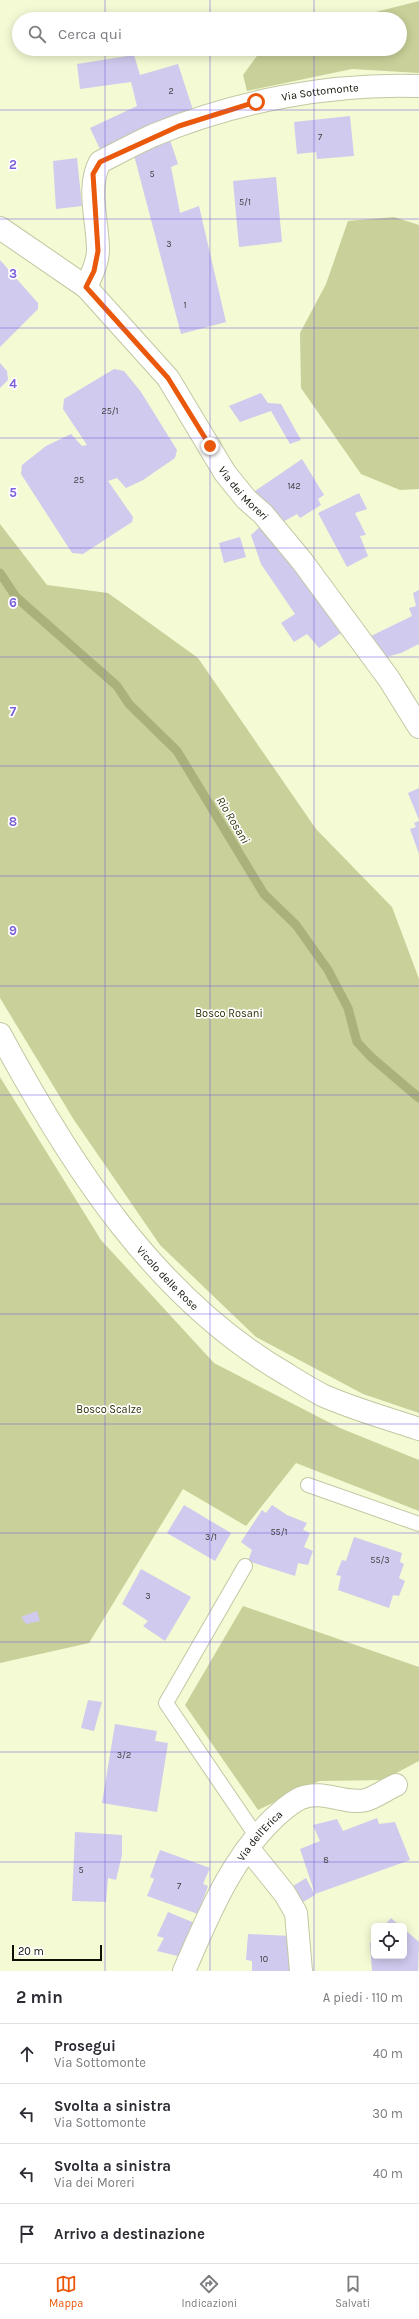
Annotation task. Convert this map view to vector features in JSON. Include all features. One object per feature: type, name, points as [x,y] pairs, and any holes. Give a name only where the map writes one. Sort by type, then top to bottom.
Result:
[{"type":"street","name":"Via Sottomonte","points":[[86,287],[94,271],[98,251],[93,174],[100,162],[179,126],[268,100],[308,92],[419,86]]},
{"type":"street","name":"Via dei Moreri","points":[[0,228],[86,287],[168,378],[225,473],[246,499],[280,533],[302,561],[389,679],[419,727]]},
{"type":"street","name":"Vicolo delle Rose","points":[[0,1034],[62,1138],[106,1206],[149,1260],[196,1308],[220,1329],[263,1361],[322,1395],[419,1429]]},
{"type":"street","name":"Via dell'Erica","points":[[184,1971],[219,1893],[234,1866],[252,1842],[284,1809],[301,1798],[326,1795],[347,1800],[366,1800],[396,1785]]},
{"type":"street","points":[[252,1842],[286,1894],[296,1913],[301,1971]]},
{"type":"lane","points":[[308,1485],[419,1524]]},
{"type":"lane","points":[[246,1566],[166,1703],[252,1842]]},
{"type":"green space","points":[[419,1],[419,73],[352,69],[247,91],[243,75],[257,56],[407,56],[407,12],[376,12]]},
{"type":"green space","points":[[394,217],[419,225],[419,489],[400,490],[361,474],[301,388],[300,333],[326,284],[348,221]]},
{"type":"green space","name":"Bosco Rosani","points":[[0,524],[47,585],[108,593],[198,658],[316,829],[392,907],[419,979],[419,1413],[363,1394],[256,1337],[160,1245],[74,1120],[0,998]]},
{"type":"green space","name":"Bosco Scalze","points":[[0,1077],[101,1240],[214,1363],[340,1428],[419,1460],[419,1511],[296,1463],[246,1526],[183,1489],[89,1643],[0,1663]]},
{"type":"green space","points":[[243,1606],[419,1667],[419,1761],[383,1780],[319,1781],[258,1810],[185,1705]]},
{"type":"building","points":[[134,56],[140,75],[178,64],[193,110],[155,123],[100,149],[90,128],[137,106],[131,82],[80,89],[77,64]]},
{"type":"building","points":[[350,116],[354,156],[317,159],[316,152],[297,154],[294,122]]},
{"type":"building","points":[[170,140],[178,164],[171,167],[180,213],[199,206],[226,322],[181,334],[134,155]]},
{"type":"building","points":[[77,158],[82,206],[56,209],[53,161]]},
{"type":"building","points":[[276,177],[282,242],[239,247],[233,181]]},
{"type":"building","points":[[0,260],[38,303],[38,309],[0,347]]},
{"type":"building","points":[[0,363],[7,371],[8,380],[0,388]]},
{"type":"building","points":[[114,369],[124,371],[141,392],[177,450],[175,458],[143,480],[126,488],[117,478],[108,481],[133,517],[132,522],[83,554],[72,553],[21,474],[22,465],[46,446],[71,434],[82,446],[87,445],[63,409],[64,399]]},
{"type":"building","points":[[261,393],[268,403],[281,404],[301,440],[290,444],[271,411],[240,422],[229,406]]},
{"type":"building","points":[[302,459],[324,495],[318,499],[321,505],[300,518],[297,514],[281,523],[255,491]]},
{"type":"building","points":[[359,493],[367,509],[355,513],[366,535],[360,536],[368,556],[347,567],[318,513]]},
{"type":"building","points":[[263,524],[341,633],[319,648],[307,634],[294,642],[281,623],[295,614],[261,564],[251,535]]},
{"type":"building","points":[[240,537],[246,557],[224,563],[219,543]]},
{"type":"building","points":[[419,590],[419,644],[401,653],[386,657],[369,637],[412,616],[409,608],[416,606],[413,593]]},
{"type":"building","points":[[419,788],[419,820],[408,793]]},
{"type":"building","points":[[419,821],[419,854],[410,829],[416,827],[414,823]]},
{"type":"building","points":[[184,1505],[231,1533],[215,1561],[167,1533]]},
{"type":"building","points":[[272,1505],[287,1515],[307,1523],[303,1530],[310,1533],[304,1547],[313,1551],[308,1565],[298,1563],[295,1576],[248,1561],[252,1550],[241,1542],[262,1510],[266,1513]]},
{"type":"building","points":[[354,1537],[402,1553],[400,1562],[404,1564],[399,1578],[405,1581],[399,1596],[393,1595],[389,1608],[338,1590],[341,1576],[336,1575],[342,1560],[346,1561]]},
{"type":"building","points":[[141,1569],[191,1597],[165,1641],[143,1626],[148,1621],[122,1604]]},
{"type":"building","points":[[37,1611],[40,1621],[26,1624],[21,1617]]},
{"type":"building","points":[[88,1700],[102,1702],[94,1731],[81,1728]]},
{"type":"building","points":[[115,1724],[157,1731],[155,1741],[168,1743],[157,1812],[102,1803]]},
{"type":"building","points":[[377,1818],[379,1824],[395,1822],[410,1860],[315,1894],[300,1849],[320,1841],[313,1825],[337,1819],[343,1831]]},
{"type":"building","points":[[75,1832],[122,1835],[122,1855],[116,1880],[108,1878],[106,1902],[72,1901]]},
{"type":"building","points":[[160,1850],[210,1868],[203,1884],[208,1886],[198,1914],[147,1896],[154,1879],[150,1877]]},
{"type":"building","points":[[306,1878],[315,1895],[303,1902],[293,1886]]},
{"type":"building","points":[[168,1912],[197,1924],[182,1957],[157,1951],[164,1938],[157,1936]]},
{"type":"building","points":[[391,1918],[397,1923],[387,1923]]},
{"type":"building","points":[[407,1932],[419,1942],[418,1971],[372,1971],[371,1959],[407,1959]]},
{"type":"building","points":[[248,1934],[290,1936],[289,1971],[252,1971],[252,1961],[246,1960]]},
{"type":"waterway","name":"Rio Rosani","points":[[0,573],[16,597],[117,686],[129,704],[177,751],[264,894],[296,925],[328,970],[348,1008],[357,1042],[371,1057],[419,1098]]},
{"type":"route","points":[[210,446],[188,408],[168,378],[111,317],[86,287],[94,271],[98,251],[93,174],[100,162],[153,136],[179,126],[256,102]]}]
